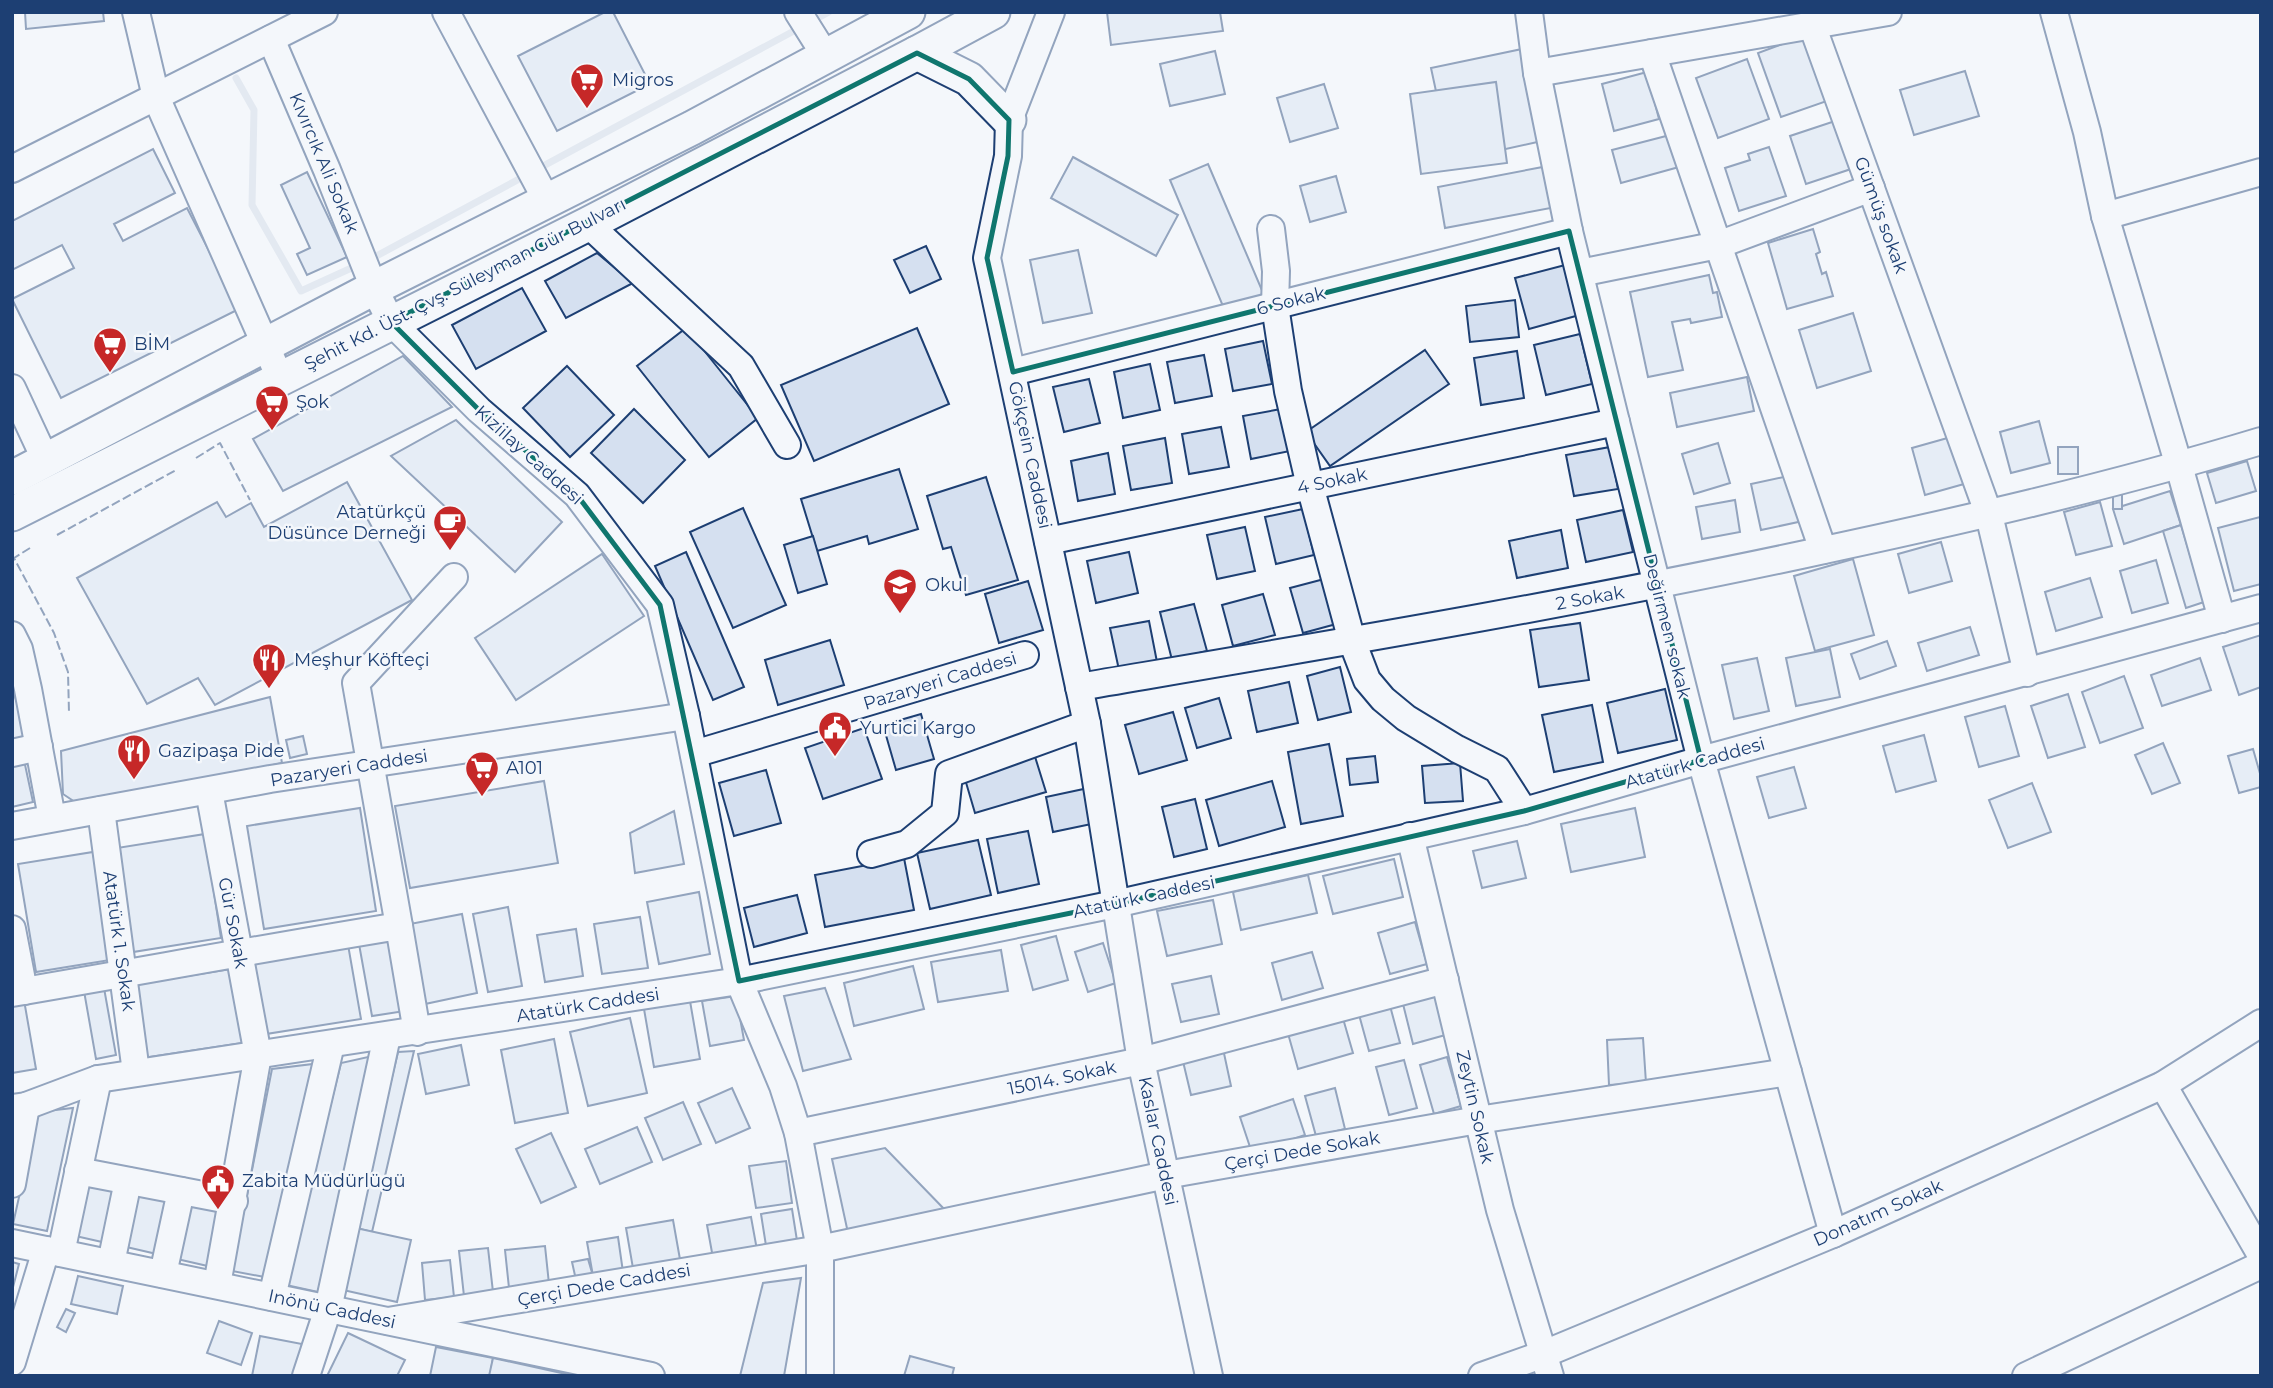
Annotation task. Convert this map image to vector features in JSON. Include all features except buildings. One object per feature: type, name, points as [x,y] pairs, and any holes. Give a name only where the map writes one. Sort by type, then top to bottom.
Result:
[{"type":"main road","name":"Şehit Kd. Üst. Çvş. Süleyman Gür Bulvarı","points":[[12,478],[266,345],[367,268],[692,128],[819,47],[908,12]]},
{"type":"main road","name":"Şehit Kd. Üst. Çvş. Süleyman Gür Bulvarı","points":[[12,514],[589,223],[993,12]]},
{"type":"main road","points":[[917,53],[969,79],[1009,121]]},
{"type":"street","points":[[136,12],[156,97],[280,378]]},
{"type":"street","points":[[12,169],[324,12]]},
{"type":"street","points":[[446,12],[543,194]]},
{"type":"street","points":[[798,12],[819,47]]},
{"type":"street","name":"Gökçein Caddesi","points":[[1051,12],[1009,121],[1008,156],[987,257],[1087,724],[1115,904]]},
{"type":"street","name":"Değirmen sokak","points":[[1529,12],[1536,73],[1569,231],[1616,422],[1701,760],[1833,1234]]},
{"type":"street","points":[[1536,73],[1888,12]]},
{"type":"street","points":[[2054,12],[2087,132],[2105,216],[2222,619]]},
{"type":"street","name":"Gümüş sokak","points":[[1812,25],[1989,515],[2027,673]]},
{"type":"street","name":"Kıvırcık Ali Sokak","points":[[271,39],[367,268]]},
{"type":"street","points":[[1652,53],[1823,550]]},
{"type":"street","points":[[2105,216],[2261,172]]},
{"type":"street","points":[[1580,273],[1718,245],[1871,188]]},
{"type":"street","points":[[589,223],[741,366],[787,445]]},
{"type":"street","points":[[1271,229],[1276,271],[1275,306],[1288,391],[1310,486],[1352,641],[1367,680],[1383,699],[1406,718],[1497,769],[1524,811]]},
{"type":"street","name":"6 Sokak","points":[[1013,372],[1569,231]]},
{"type":"street","name":"Kiziilay Caddesi","points":[[367,268],[391,321],[480,410],[578,495],[660,605],[694,754],[739,981],[783,1086],[798,1133],[820,1249],[820,1376]]},
{"type":"street","points":[[12,388],[46,461]]},
{"type":"street","name":"4 Sokak","points":[[1048,541],[1616,422]]},
{"type":"street","name":"2 Sokak","points":[[1079,687],[1352,641],[1657,585],[1989,515],[2179,466],[2261,441]]},
{"type":"street","points":[[416,1032],[400,926],[356,683],[454,577]]},
{"type":"street","name":"Atatürk Caddesi","points":[[19,1107],[98,1079],[739,981],[1115,904],[1524,811],[1701,760],[2261,608]]},
{"type":"street","points":[[15,652],[39,747],[52,818]]},
{"type":"street","name":"Pazaryeri Caddesi","points":[[694,754],[1025,655]]},
{"type":"street","name":"Pazaryeri Caddesi","points":[[12,826],[371,763],[515,744],[686,716]]},
{"type":"street","points":[[871,854],[907,844],[945,813],[948,774],[1087,724]]},
{"type":"street","points":[[12,753],[39,747]]},
{"type":"street","name":"Gür Sokak","points":[[209,791],[258,1055]]},
{"type":"street","name":"Atatürk 1. Sokak","points":[[101,810],[136,1072]]},
{"type":"street","name":"Zeytin Sokak","points":[[1410,836],[1500,1210],[1547,1365]]},
{"type":"street","name":"Kaslar Caddesi","points":[[1115,904],[1141,1061],[1209,1376]]},
{"type":"street","points":[[12,929],[18,992],[400,926]]},
{"type":"street","name":"15014. Sokak","points":[[798,1133],[1141,1061],[1444,980]]},
{"type":"street","name":"Donatım Sokak","points":[[1482,1376],[1547,1365],[2163,1085],[2261,1023]]},
{"type":"street","points":[[306,1376],[328,1309],[387,1036]]},
{"type":"street","points":[[272,1297],[331,1044]]},
{"type":"street","points":[[217,1285],[258,1055]]},
{"type":"street","name":"Çerçi Dede Sokak","points":[[820,1249],[1166,1175],[1478,1120],[1788,1072]]},
{"type":"street","points":[[12,1362],[54,1252],[78,1171],[98,1079]]},
{"type":"street","points":[[2163,1085],[2261,1255]]},
{"type":"street","points":[[12,1184],[19,1107]]},
{"type":"street","points":[[78,1171],[233,1201]]},
{"type":"street","points":[[111,1264],[128,1181]]},
{"type":"street","points":[[163,1274],[181,1191]]},
{"type":"street","name":"Inönü Caddesi","points":[[12,1243],[651,1376]]},
{"type":"street","name":"Çerçi Dede Caddesi","points":[[388,1321],[820,1249]]},
{"type":"street","points":[[2026,1376],[2261,1265]]},
{"type":"highlighted area","points":[[917,53],[969,79],[1009,120],[1008,156],[987,258],[1013,372],[1569,231],[1701,760],[1524,811],[1115,904],[739,981],[660,605],[577,495],[479,410],[391,322]]},
{"type":"waterway","points":[[369,260],[829,12]]},
{"type":"waterway","points":[[236,78],[254,110],[252,205],[301,291],[358,265]]},
{"type":"fence","points":[[196,458],[220,443],[250,500]]},
{"type":"fence","points":[[57,535],[176,470]]},
{"type":"fence","points":[[30,548],[14,558],[54,633],[68,672],[69,713]]},
{"type":"place","name":"Migros","points":[[587,110]]},
{"type":"place","name":"BİM","points":[[110,374]]},
{"type":"place","name":"Şok","points":[[272,432]]},
{"type":"place","name":"Atatürkçü Düsünce Derneği","points":[[450,552]]},
{"type":"place","name":"Okul","points":[[900,615]]},
{"type":"place","name":"Meşhur Köfteçi","points":[[269,690]]},
{"type":"place","name":"Yurtici Kargo","points":[[835,758]]},
{"type":"place","name":"Gazipaşa Pide","points":[[134,781]]},
{"type":"place","name":"A101","points":[[482,798]]},
{"type":"place","name":"Zabita Müdürlügü","points":[[218,1211]]}]
